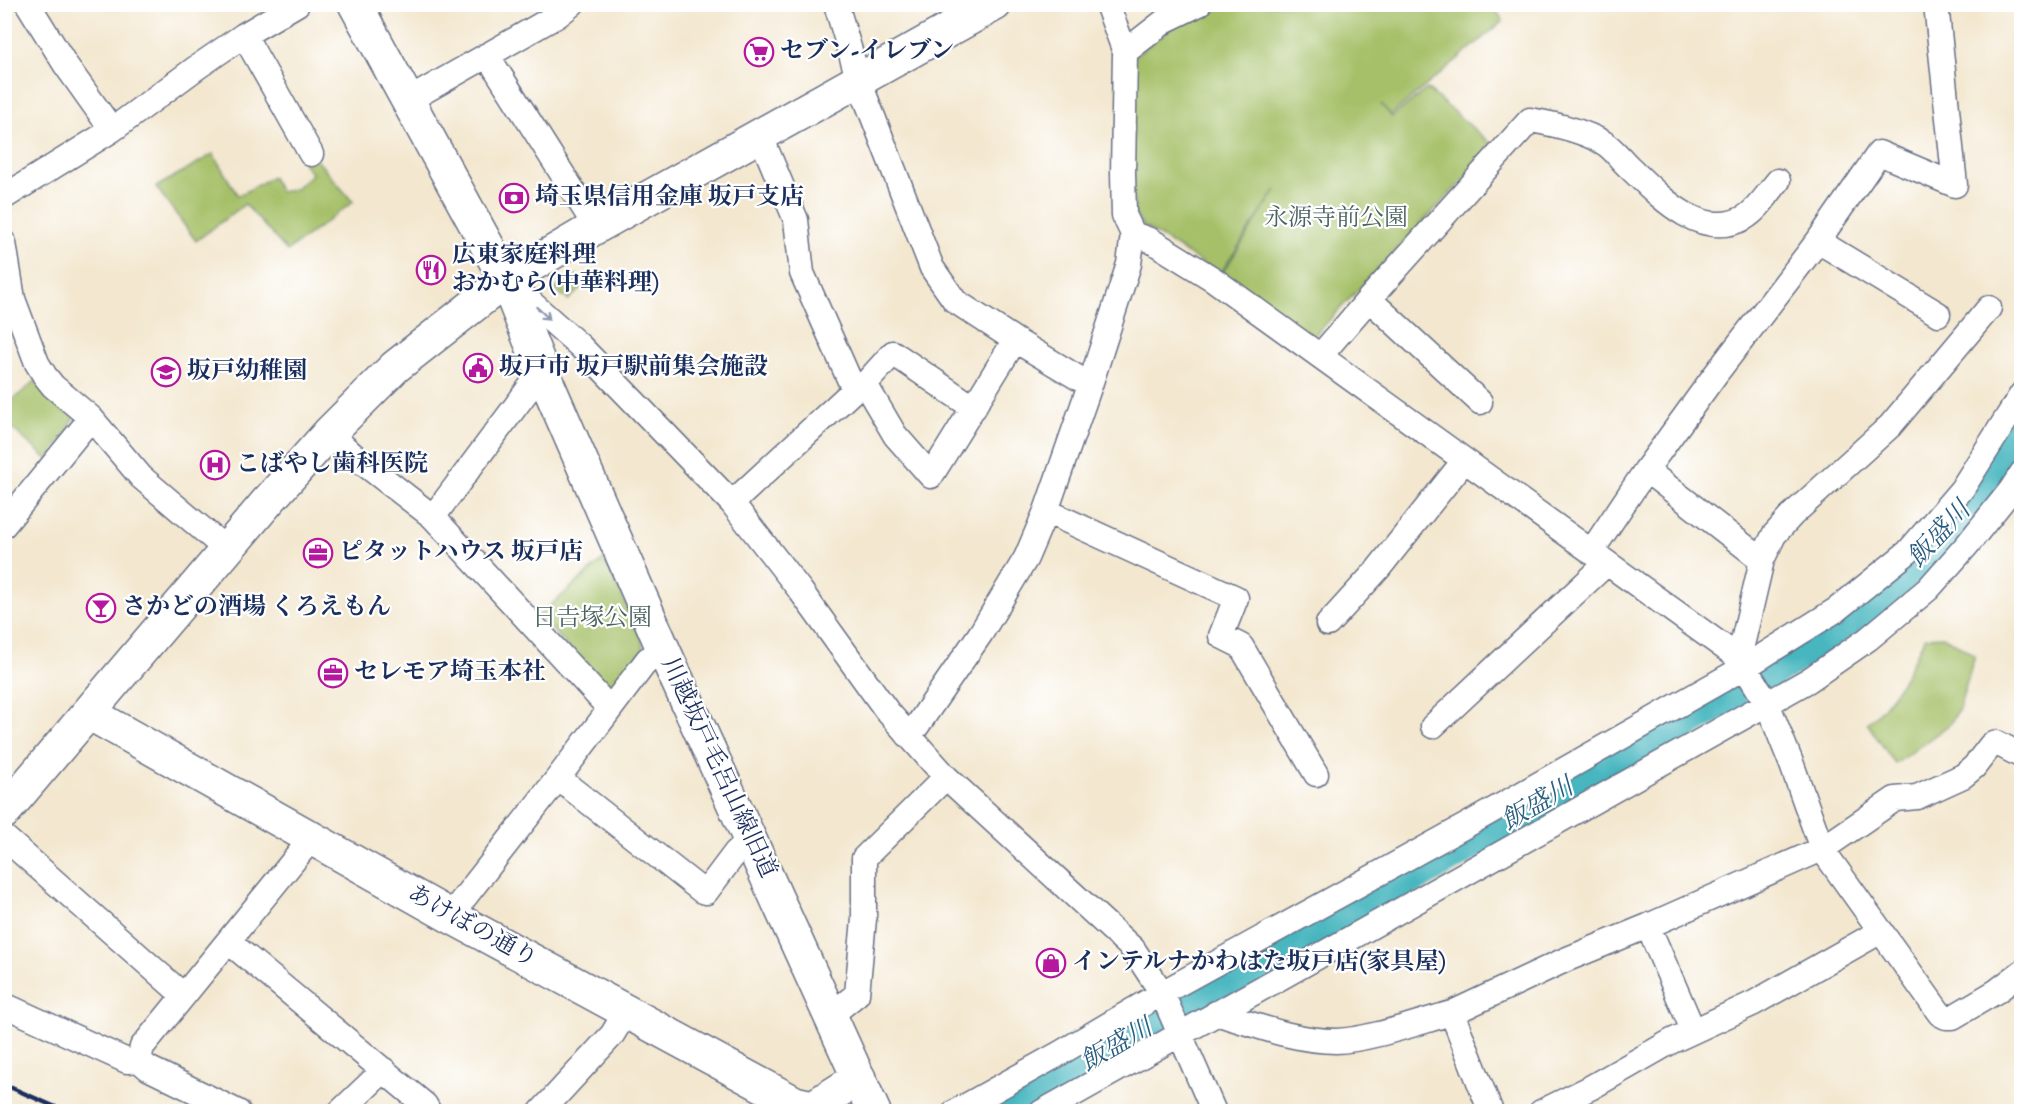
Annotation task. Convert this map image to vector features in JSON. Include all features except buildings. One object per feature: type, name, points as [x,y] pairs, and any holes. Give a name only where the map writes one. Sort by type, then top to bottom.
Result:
[{"type":"street","points":[[28,4],[65,64],[112,130]]},
{"type":"street","points":[[4,197],[112,130],[244,35],[297,4]]},
{"type":"street","name":"川越坂戸毛呂山線旧道","points":[[355,4],[406,101],[506,280],[537,359],[664,651],[874,1112]]},
{"type":"street","points":[[406,101],[558,15],[572,4]]},
{"type":"street","points":[[836,4],[859,81],[932,268],[955,301],[1090,385]]},
{"type":"street","points":[[4,812],[329,433],[395,367],[506,280],[596,227],[761,137],[995,4]]},
{"type":"street","points":[[908,735],[917,726],[981,633],[1026,558],[1046,511],[1129,264],[1133,234],[1124,215],[1125,51],[1107,4]]},
{"type":"street","points":[[1125,51],[1166,20],[1199,4]]},
{"type":"street","points":[[1433,726],[1599,558],[1646,470],[1715,375],[1818,241],[1879,153],[1955,185],[1936,4]]},
{"type":"street","points":[[244,35],[311,154]]},
{"type":"street","points":[[487,55],[596,227]]},
{"type":"street","points":[[1320,356],[1530,120],[1553,124],[1604,143],[1675,208],[1708,223],[1727,223],[1743,218],[1755,209],[1778,182]]},
{"type":"street","points":[[761,137],[796,220],[802,273],[860,387],[895,435],[931,476],[1015,340]]},
{"type":"street","points":[[1133,234],[1150,240],[1213,279],[1742,663],[1767,703],[1822,849],[1940,1014],[1953,1017],[2022,972]]},
{"type":"street","points":[[1818,241],[1938,314]]},
{"type":"street","points":[[4,243],[13,299],[37,363],[53,386],[91,418],[141,477],[227,550]]},
{"type":"street","points":[[506,280],[580,346],[732,503],[800,590],[887,711],[946,777],[1133,949],[1162,994],[1214,1112]]},
{"type":"street","points":[[1369,299],[1480,402]]},
{"type":"street","points":[[1742,663],[1762,560],[1774,535],[1793,514],[1890,426],[1989,308]]},
{"type":"street","points":[[433,517],[537,359],[580,346]]},
{"type":"street","points":[[732,503],[860,387],[893,353],[974,408]]},
{"type":"street","points":[[955,1112],[1467,825],[1836,610],[1908,552],[1962,489],[2022,394]]},
{"type":"street","points":[[4,525],[91,418]]},
{"type":"street","points":[[329,433],[433,517],[610,709]]},
{"type":"street","points":[[1328,624],[1386,560],[1464,461]]},
{"type":"street","points":[[1646,470],[1762,560]]},
{"type":"street","points":[[1042,1112],[1178,1033],[1216,1014],[1809,680],[1868,639],[1928,589],[1967,545],[2022,473]]},
{"type":"street","points":[[1046,511],[1236,598],[1221,636],[1241,646],[1317,774]]},
{"type":"street","points":[[450,916],[648,659],[664,651]]},
{"type":"street","name":"あけぼの通り","points":[[89,713],[450,916],[795,1103],[813,1109],[859,1078]]},
{"type":"street","points":[[1216,1014],[1303,1038],[1339,1041],[1452,1013],[1565,960],[1822,849],[1895,799],[1917,797],[1963,776],[1974,767],[1991,745],[1997,742],[2022,756]]},
{"type":"street","points":[[831,1015],[857,994],[864,920],[864,858],[946,777]]},
{"type":"street","points":[[558,778],[702,891],[706,892],[736,852],[754,846]]},
{"type":"street","points":[[4,837],[183,995]]},
{"type":"street","points":[[139,1060],[142,1047],[312,838]]},
{"type":"street","points":[[1648,926],[1693,1030]]},
{"type":"street","points":[[1548,1110],[1693,1030],[1754,1003],[1881,931]]},
{"type":"street","points":[[229,942],[425,1105],[429,1112]]},
{"type":"street","points":[[4,1005],[127,1061],[139,1060],[148,1068],[238,1112]]},
{"type":"street","points":[[541,1112],[612,1035],[626,1012]]},
{"type":"street","points":[[1452,1013],[1491,1112]]},
{"type":"street","points":[[340,1112],[384,1071]]},
{"type":"green space","name":"永源寺前公園","points":[[1212,5],[1493,5],[1503,21],[1391,115],[1381,104],[1392,117],[1427,89],[1495,147],[1312,338],[1221,275],[1276,190],[1220,274],[1143,226],[1134,213],[1132,58],[1178,23]]},
{"type":"green space","points":[[213,154],[238,196],[272,177],[280,192],[295,189],[312,174],[304,164],[316,159],[353,202],[287,251],[245,204],[196,241],[156,187]]},
{"type":"green space","points":[[577,275],[584,286],[568,300],[555,289]]},
{"type":"green space","points":[[38,379],[75,415],[48,460],[5,422],[5,406]]},
{"type":"green space","name":"日𠮷塚公園","points":[[604,559],[642,639],[643,650],[613,687],[606,689],[539,615]]},
{"type":"green space","points":[[1943,636],[1975,655],[1959,709],[1949,725],[1895,764],[1867,723],[1893,695],[1925,637]]},
{"type":"waterway","name":"飯盛川","points":[[1002,1112],[1712,705],[1814,642],[1908,569],[1950,528],[1988,482],[2022,431]]},
{"type":"railway","points":[[12,1088],[67,1112]]},
{"type":"place","name":"セブン-イレブン","points":[[759,52]]},
{"type":"place","name":"埼玉県信用金庫 坂戸支店","points":[[514,198]]},
{"type":"place","name":"広東家庭料理 おかむら(中華料理)","points":[[431,270]]},
{"type":"place","name":"坂戸市 坂戸駅前集会施設","points":[[478,368]]},
{"type":"place","name":"坂戸幼稚園","points":[[166,372]]},
{"type":"place","name":"こばやし歯科医院","points":[[215,465]]},
{"type":"place","name":"ピタットハウス 坂戸店","points":[[318,553]]},
{"type":"place","name":"さかどの酒場 くろえもん","points":[[101,608]]},
{"type":"place","name":"セレモア埼玉本社","points":[[333,673]]},
{"type":"place","name":"インテルナかわはた坂戸店(家具屋)","points":[[1051,963]]}]
